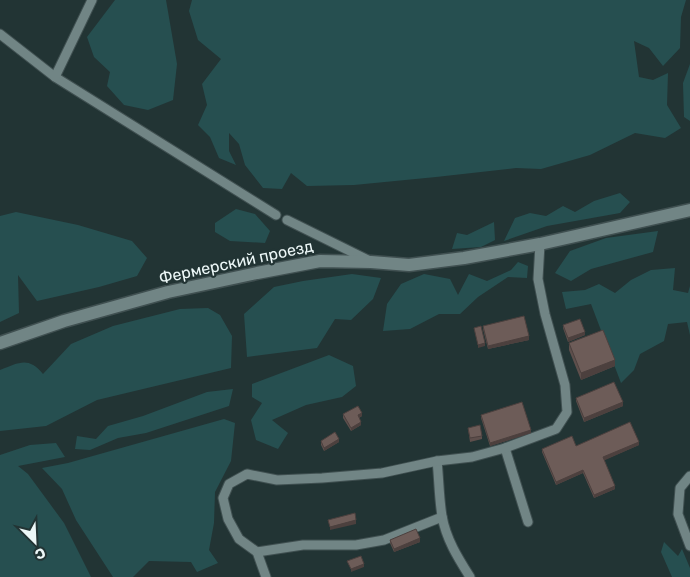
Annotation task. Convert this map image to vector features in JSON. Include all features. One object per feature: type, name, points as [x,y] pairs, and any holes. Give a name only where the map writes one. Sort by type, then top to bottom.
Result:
[{"type":"street","name":"Фермерский проезд","points":[[0,343],[64,321],[168,292],[257,273],[320,261],[409,264],[464,258],[540,244],[690,210]]},
{"type":"lane","points":[[55,77],[92,0]]},
{"type":"lane","points":[[0,34],[55,77],[276,215]]},
{"type":"lane","points":[[286,220],[371,262]]},
{"type":"lane","points":[[266,577],[257,552],[239,539],[228,519],[223,498],[229,484],[247,474],[278,480],[382,473],[436,461],[472,457],[505,448],[556,428],[567,412],[565,384],[545,314],[538,279],[540,244]]},
{"type":"lane","points":[[505,448],[528,522]]},
{"type":"lane","points":[[436,461],[442,517],[452,550],[470,577]]},
{"type":"lane","points":[[690,476],[680,488],[678,514],[690,546]]},
{"type":"lane","points":[[257,552],[303,545],[356,545],[384,540],[442,517]]},
{"type":"shaded area","points":[[115,0],[166,0],[177,64],[173,100],[148,110],[124,105],[107,86],[110,72],[94,57],[87,37]]},
{"type":"shaded area","points":[[192,0],[686,0],[681,17],[680,48],[663,66],[649,48],[634,41],[639,77],[653,80],[668,73],[667,105],[681,128],[665,138],[635,133],[590,155],[541,169],[516,168],[354,185],[307,186],[291,173],[282,189],[263,188],[245,165],[239,144],[229,133],[229,151],[236,165],[219,158],[210,137],[198,125],[207,105],[202,84],[221,59],[198,40],[189,11]]},
{"type":"shaded area","points":[[690,64],[690,121],[684,117],[683,83]]},
{"type":"shaded area","points":[[620,193],[630,202],[620,213],[547,226],[504,241],[515,218],[530,213],[546,216],[563,206],[575,212],[594,201]]},
{"type":"shaded area","points":[[236,209],[255,214],[270,231],[265,243],[230,241],[215,232],[215,223]]},
{"type":"shaded area","points":[[16,212],[78,225],[132,241],[147,258],[137,276],[37,301],[18,275],[19,313],[0,322],[0,216]]},
{"type":"shaded area","points":[[494,222],[495,240],[481,247],[452,249],[457,233],[467,235]]},
{"type":"shaded area","points":[[658,231],[653,252],[591,269],[571,281],[555,273],[570,251],[606,238]]},
{"type":"shaded area","points":[[518,262],[528,266],[527,278],[508,277],[478,297],[460,314],[439,314],[410,329],[383,331],[387,304],[401,284],[424,274],[450,279],[458,295],[469,274],[487,281],[511,270]]},
{"type":"shaded area","points":[[675,268],[673,290],[688,293],[690,286],[690,335],[687,322],[668,324],[664,341],[640,354],[634,370],[621,383],[591,304],[566,309],[562,292],[585,290],[599,284],[615,293],[631,280],[651,270]]},
{"type":"shaded area","points":[[352,274],[381,278],[373,299],[351,320],[335,319],[317,348],[247,357],[244,314],[274,287]]},
{"type":"shaded area","points":[[208,308],[220,315],[232,336],[231,368],[97,400],[46,426],[0,431],[0,370],[18,363],[28,363],[38,368],[43,374],[71,344],[113,326],[180,309]]},
{"type":"shaded area","points":[[329,355],[353,366],[356,386],[342,397],[306,405],[272,420],[288,433],[278,449],[256,440],[251,420],[262,403],[252,397],[252,384]]},
{"type":"shaded area","points":[[233,389],[229,406],[146,433],[118,438],[90,450],[75,449],[77,436],[96,439],[108,426],[143,416],[207,392]]},
{"type":"shaded area","points":[[224,419],[235,423],[231,461],[215,492],[214,523],[209,550],[218,563],[197,572],[191,562],[149,561],[133,577],[113,577],[76,520],[62,489],[42,468],[68,463]]},
{"type":"shaded area","points":[[56,443],[65,457],[18,466],[28,474],[64,523],[91,577],[0,577],[0,455],[30,445]]},
{"type":"shaded area","points":[[664,542],[678,556],[682,549],[690,568],[690,577],[672,577],[661,552]]},
{"type":"building","points":[[524,316],[529,336],[488,346],[483,326]]},
{"type":"building","points":[[580,319],[585,332],[568,338],[563,325]]},
{"type":"building","points":[[481,326],[485,343],[478,345],[474,328]]},
{"type":"building","points":[[603,330],[615,360],[581,373],[569,343]]},
{"type":"building","points":[[614,382],[623,402],[584,418],[576,398]]},
{"type":"building","points":[[522,402],[531,430],[490,443],[481,415]]},
{"type":"building","points":[[358,406],[362,413],[358,415],[361,422],[351,428],[343,414]]},
{"type":"building","points":[[630,422],[639,442],[603,457],[615,486],[594,495],[583,470],[556,482],[542,449],[572,436],[576,446]]},
{"type":"building","points":[[480,425],[482,436],[470,438],[468,428]]},
{"type":"building","points":[[335,432],[339,439],[324,448],[321,441]]},
{"type":"building","points":[[355,513],[356,520],[330,527],[328,520]]},
{"type":"building","points":[[416,529],[420,538],[394,549],[390,540]]},
{"type":"building","points":[[361,556],[364,564],[351,569],[347,561]]}]
